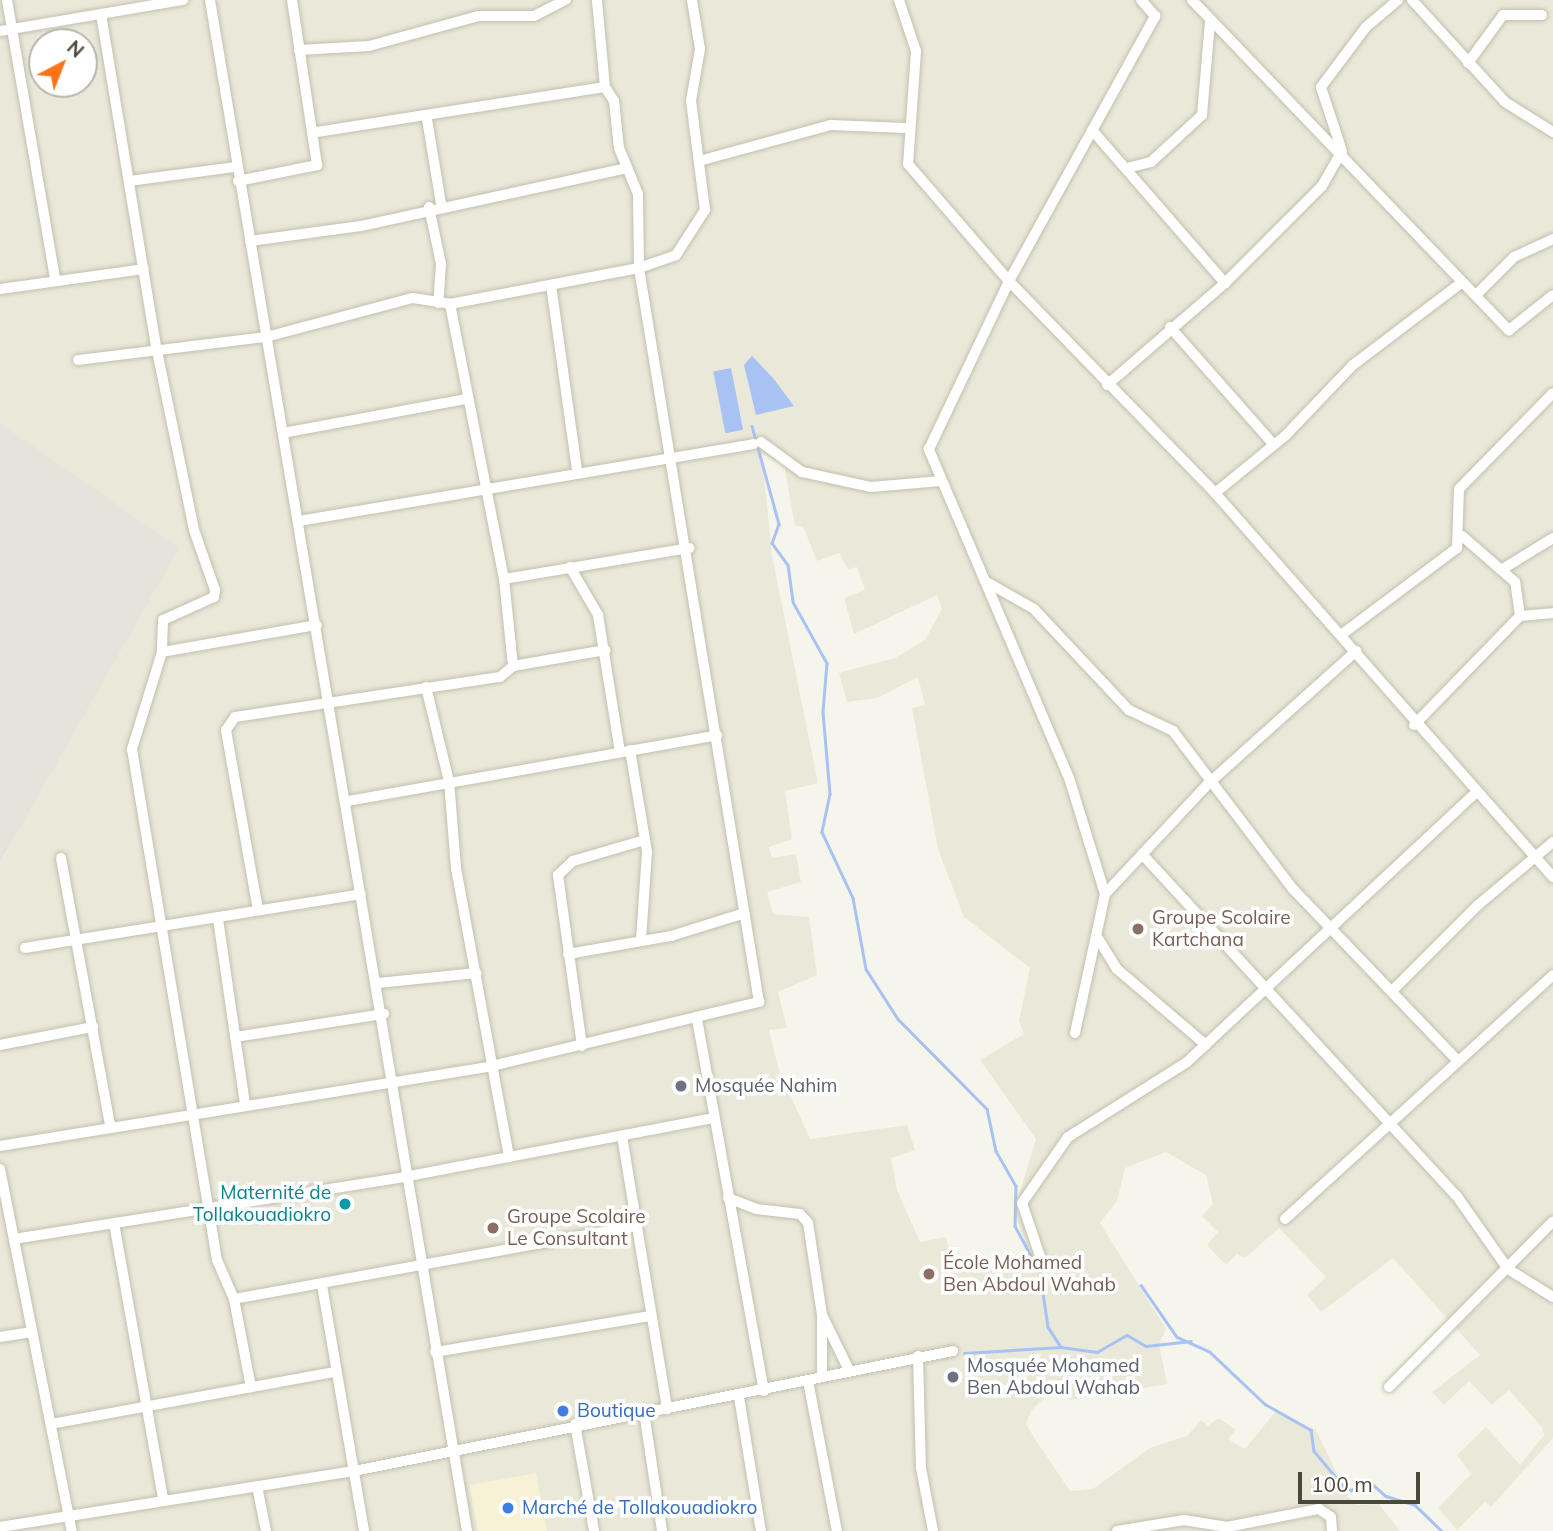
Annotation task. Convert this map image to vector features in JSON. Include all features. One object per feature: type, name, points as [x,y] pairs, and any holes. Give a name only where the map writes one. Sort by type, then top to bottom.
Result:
[{"type":"street","points":[[7,0],[6,30],[55,279]]},
{"type":"street","points":[[6,30],[183,0]]},
{"type":"street","points":[[210,0],[238,181],[348,801],[361,894],[379,983],[388,1079],[467,1531]]},
{"type":"street","points":[[238,181],[317,164],[317,132],[299,50],[292,0]]},
{"type":"street","points":[[299,50],[369,46],[479,16],[534,16],[566,0]]},
{"type":"street","points":[[0,1146],[195,1110],[388,1079],[492,1066],[760,1002],[689,548],[670,455],[639,268],[638,194],[627,168],[614,101],[605,87],[597,0]]},
{"type":"street","points":[[78,360],[266,337],[413,299],[450,304],[639,268],[676,255],[700,220],[706,199],[691,101],[700,49],[692,0]]},
{"type":"street","points":[[899,0],[916,51],[906,128],[908,164],[1009,281],[1107,385],[1215,493],[1356,651],[1414,725],[1553,877]]},
{"type":"street","points":[[1075,1033],[1105,894],[1069,778],[929,449],[1009,281],[1155,16],[1141,0]]},
{"type":"street","points":[[1192,0],[1210,22],[1342,151],[1461,283],[1477,294],[1509,330],[1553,295]]},
{"type":"street","points":[[1107,385],[1170,327],[1225,283],[1322,186],[1342,151],[1321,87],[1366,27],[1398,0]]},
{"type":"street","points":[[1412,0],[1505,102],[1553,132]]},
{"type":"street","points":[[101,14],[157,351],[194,530],[215,590],[205,602],[164,618],[162,652],[132,749],[160,930],[212,1207],[217,1259],[234,1299],[251,1387]]},
{"type":"street","points":[[1468,63],[1503,15],[1542,15]]},
{"type":"street","points":[[1127,168],[1151,162],[1202,115],[1210,22]]},
{"type":"street","points":[[317,132],[428,119],[605,87]]},
{"type":"street","points":[[428,119],[441,204]]},
{"type":"street","points":[[699,161],[831,125],[906,128]]},
{"type":"street","points":[[1093,130],[1225,283]]},
{"type":"street","points":[[129,181],[236,167]]},
{"type":"street","points":[[250,241],[361,226],[441,204],[627,168]]},
{"type":"street","points":[[429,207],[441,264],[438,303]]},
{"type":"street","points":[[1477,294],[1514,257],[1553,239]]},
{"type":"street","points":[[0,289],[144,268]]},
{"type":"street","points":[[1215,493],[1274,446],[1353,365],[1461,283]]},
{"type":"street","points":[[551,285],[577,471]]},
{"type":"street","points":[[450,304],[481,487],[504,579],[513,666]]},
{"type":"street","points":[[1170,327],[1274,446]]},
{"type":"street","points":[[1414,725],[1520,615],[1522,595],[1501,570],[1462,536],[1454,503],[1459,489],[1553,393]]},
{"type":"street","points":[[283,433],[466,399]]},
{"type":"street","points":[[299,521],[481,487],[757,443],[802,472],[871,487],[941,481]]},
{"type":"street","points":[[1341,635],[1448,557],[1462,536]]},
{"type":"street","points":[[1501,570],[1553,538]]},
{"type":"street","points":[[504,579],[689,548]]},
{"type":"street","points":[[570,567],[598,615],[645,840],[641,941]]},
{"type":"street","points":[[985,581],[1034,609],[1129,710],[1173,731],[1209,783],[1293,890],[1334,927],[1457,1060]]},
{"type":"street","points":[[1520,615],[1553,613]]},
{"type":"street","points":[[162,652],[317,625]]},
{"type":"street","points":[[258,910],[228,722],[426,687],[500,677],[513,666],[606,650]]},
{"type":"street","points":[[1105,894],[1209,783],[1356,651]]},
{"type":"street","points":[[426,687],[449,781],[456,868],[509,1157]]},
{"type":"street","points":[[348,801],[717,735]]},
{"type":"street","points":[[1042,1262],[1022,1203],[1068,1137],[1206,1045],[1475,793]]},
{"type":"street","points":[[582,1046],[558,874],[573,861],[645,840]]},
{"type":"street","points":[[1392,991],[1478,905],[1553,842]]},
{"type":"street","points":[[1142,854],[1265,992],[1455,1195],[1508,1269],[1553,1297]]},
{"type":"street","points":[[61,858],[110,1124]]},
{"type":"street","points":[[25,948],[78,944],[258,910],[361,894]]},
{"type":"street","points":[[568,954],[641,941],[745,913]]},
{"type":"street","points":[[218,919],[245,1103]]},
{"type":"street","points":[[1097,937],[1117,969],[1206,1045]]},
{"type":"street","points":[[379,983],[476,973]]},
{"type":"street","points":[[1285,1219],[1553,975]]},
{"type":"street","points":[[235,1037],[384,1014]]},
{"type":"street","points":[[697,1019],[764,1391]]},
{"type":"street","points":[[0,1045],[93,1027]]},
{"type":"street","points":[[14,1239],[404,1177],[714,1118]]},
{"type":"street","points":[[622,1136],[634,1226],[667,1409]]},
{"type":"street","points":[[0,1169],[72,1531]]},
{"type":"street","points":[[728,1198],[756,1209],[800,1214],[808,1223],[822,1314],[822,1376]]},
{"type":"street","points":[[1389,1387],[1508,1269],[1536,1232],[1553,1221]]},
{"type":"street","points":[[114,1223],[163,1497]]},
{"type":"street","points":[[234,1299],[634,1226]]},
{"type":"street","points":[[322,1285],[364,1531]]},
{"type":"street","points":[[822,1314],[849,1370]]},
{"type":"street","points":[[435,1352],[651,1315]]},
{"type":"street","points":[[0,1337],[32,1332]]},
{"type":"street","points":[[0,1527],[163,1497],[354,1471],[575,1424],[738,1397],[849,1370],[953,1351]]},
{"type":"street","points":[[918,1356],[921,1468],[933,1531]]},
{"type":"street","points":[[51,1424],[146,1404],[335,1372]]},
{"type":"street","points":[[808,1381],[837,1531]]},
{"type":"street","points":[[738,1397],[761,1531]]},
{"type":"street","points":[[644,1412],[662,1531]]},
{"type":"street","points":[[575,1424],[594,1531]]},
{"type":"street","points":[[257,1486],[266,1531]]},
{"type":"street","points":[[1117,1531],[1184,1520],[1227,1527],[1318,1509],[1331,1517],[1332,1531]]},
{"type":"shaded area","points":[[0,0],[1553,0],[1553,1438],[1491,1507],[1485,1502],[1457,1530],[1438,1508],[1471,1474],[1457,1455],[1486,1427],[1520,1465],[1544,1435],[1542,1427],[1509,1390],[1492,1405],[1469,1381],[1444,1405],[1432,1392],[1480,1355],[1393,1258],[1321,1312],[1307,1295],[1326,1277],[1279,1228],[1245,1258],[1237,1254],[1226,1265],[1207,1245],[1218,1232],[1202,1216],[1213,1204],[1206,1175],[1166,1152],[1125,1168],[1117,1201],[1100,1223],[1166,1329],[1159,1344],[1167,1384],[1069,1400],[1060,1382],[1031,1411],[1026,1424],[1035,1439],[1070,1491],[1093,1489],[1150,1448],[1187,1436],[1201,1420],[1208,1426],[1218,1418],[1236,1430],[1228,1439],[1245,1449],[1276,1411],[1316,1430],[1348,1497],[1356,1505],[1379,1504],[1400,1531],[0,1531],[0,863],[8,850],[28,443],[0,423]],"holes":[[[762,454],[784,464],[795,526],[803,526],[817,561],[839,553],[848,569],[857,567],[865,590],[844,598],[854,634],[937,595],[942,609],[925,640],[895,658],[839,673],[847,702],[877,698],[918,677],[925,705],[912,708],[938,849],[964,917],[1030,968],[1019,1021],[1024,1034],[980,1060],[1036,1139],[1014,1211],[1028,1250],[1017,1263],[955,1273],[946,1237],[920,1242],[897,1190],[891,1158],[915,1150],[907,1125],[810,1139],[779,1070],[769,1030],[787,1028],[778,992],[817,975],[809,917],[773,914],[767,892],[801,882],[796,854],[772,858],[769,847],[792,839],[785,791],[818,783],[772,556]]]},
{"type":"shaded area","points":[[0,423],[179,548],[0,863]]},
{"type":"shaded area","name":"Marché de Tollakouadiokro","points":[[536,1473],[547,1531],[478,1531],[469,1485]]},
{"type":"water","points":[[752,356],[794,406],[756,415],[744,365]]},
{"type":"water","points":[[731,368],[743,430],[725,433],[713,371]]},
{"type":"waterway","points":[[752,426],[779,524],[772,543],[788,565],[793,602],[827,663],[823,712],[830,794],[822,832],[853,898],[866,969],[898,1019],[987,1109],[996,1151],[1016,1186],[1015,1226],[1040,1272],[1048,1327],[1061,1347],[1097,1352],[1127,1335],[1146,1346],[1191,1341]]},
{"type":"waterway","points":[[1141,1285],[1177,1337],[1210,1352],[1265,1404],[1311,1430],[1314,1451],[1344,1487],[1351,1490],[1368,1480],[1386,1496],[1415,1505],[1442,1531]]},
{"type":"waterway","points":[[964,1353],[1061,1347]]},
{"type":"place","name":"Groupe Scolaire Kartchana","points":[[1138,929]]},
{"type":"place","name":"Mosquée Nahim","points":[[681,1086]]},
{"type":"place","name":"Maternité de Tollakouadiokro","points":[[345,1204]]},
{"type":"place","name":"Groupe Scolaire Le Consultant","points":[[493,1228]]},
{"type":"place","name":"École Mohamed Ben Abdoul Wahab","points":[[929,1274]]},
{"type":"place","name":"Mosquée Mohamed Ben Abdoul Wahab","points":[[953,1377]]},
{"type":"place","name":"Boutique","points":[[563,1411]]},
{"type":"place","name":"Marché de Tollakouadiokro","points":[[508,1508]]}]
